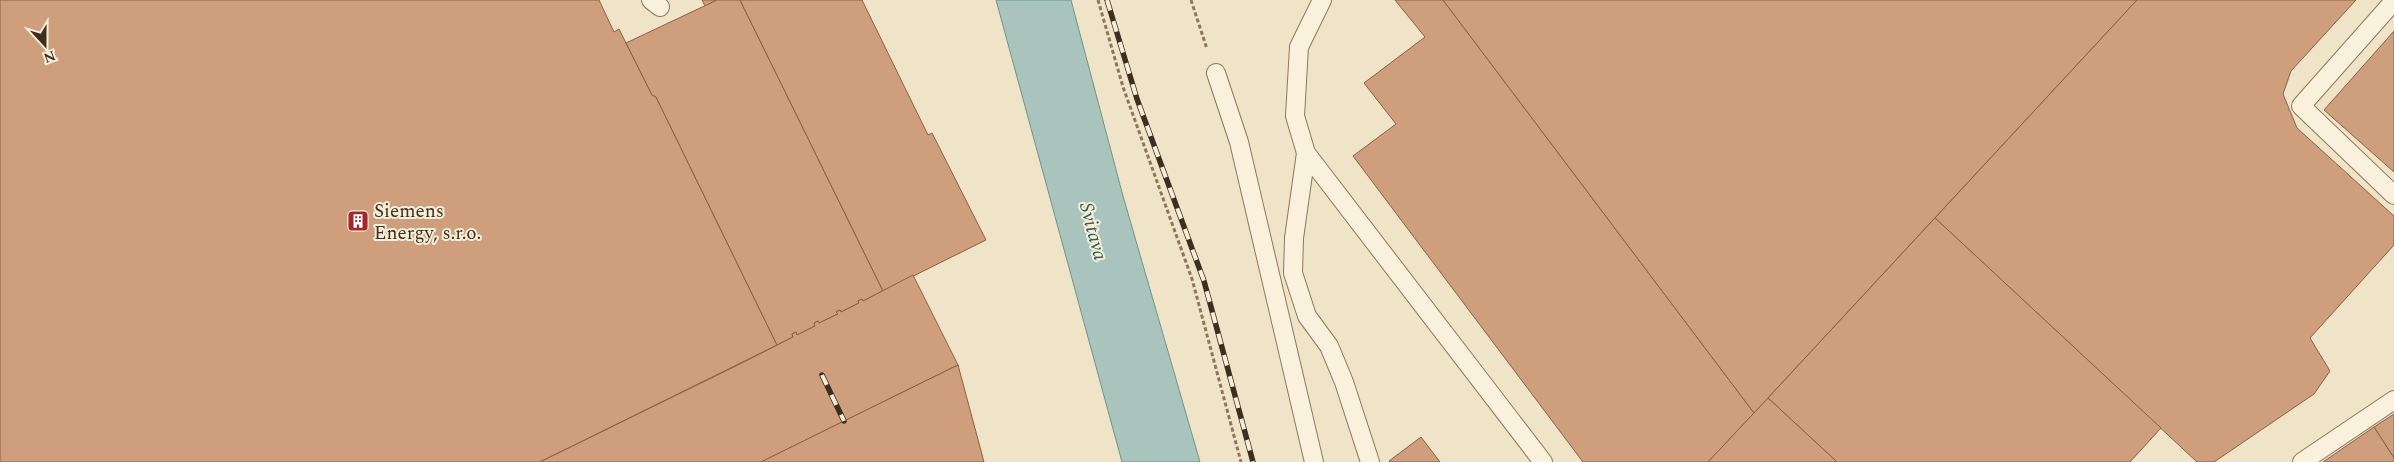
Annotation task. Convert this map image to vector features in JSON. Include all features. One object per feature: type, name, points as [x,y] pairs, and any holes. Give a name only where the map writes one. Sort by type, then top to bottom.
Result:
[{"type":"lane","points":[[1322,0],[1299,47],[1295,116],[1306,152],[1544,462]]},
{"type":"lane","points":[[2394,1],[2301,106],[2394,195]]},
{"type":"lane","points":[[1216,74],[1238,142],[1314,462]]},
{"type":"lane","points":[[1306,152],[1294,238],[1293,273],[1307,316],[1329,346],[1370,462]]},
{"type":"lane","points":[[2302,462],[2394,400]]},
{"type":"path","points":[[1098,0],[1123,87],[1192,279],[1241,462]]},
{"type":"path","points":[[1191,0],[1216,74]]},
{"type":"water","name":"Svitava","points":[[996,0],[1071,0],[1123,196],[1200,462],[1122,462]]},
{"type":"building","name":"Siemens Energy, s.r.o.","points":[[0,0],[599,0],[614,32],[619,29],[652,95],[656,97],[777,345],[540,462],[0,462]]},
{"type":"building","points":[[702,0],[717,0],[705,6]]},
{"type":"building","points":[[717,0],[740,0],[883,291],[863,301],[862,299],[858,301],[859,303],[841,312],[840,310],[836,312],[838,314],[819,323],[818,321],[814,323],[815,326],[797,335],[796,332],[792,334],[793,337],[777,345],[656,97],[652,95],[626,43]]},
{"type":"building","points":[[740,0],[862,0],[928,135],[932,133],[986,240],[883,291]]},
{"type":"building","points":[[1395,0],[1443,0],[1754,413],[1708,462],[1583,462],[1353,156],[1396,124],[1364,83],[1425,37]]},
{"type":"building","points":[[1443,0],[2137,0],[1754,413]]},
{"type":"building","points":[[2137,0],[2356,0],[2291,71],[2283,94],[2297,128],[2394,216],[2394,245],[2310,338],[2330,371],[2314,394],[2214,462],[2197,462],[1935,218]]},
{"type":"building","points":[[2394,31],[2394,172],[2324,110]]},
{"type":"building","points":[[1935,218],[2161,428],[2130,462],[1837,462],[1768,398]]},
{"type":"building","points":[[913,275],[958,365],[761,462],[540,462],[744,362],[793,337],[792,334],[796,332],[797,335],[815,326],[814,323],[818,321],[819,323],[838,314],[836,312],[840,310],[841,312],[859,303],[858,301],[862,299],[863,301]]},
{"type":"building","points":[[958,365],[984,462],[761,462],[844,421]]},
{"type":"building","points":[[1768,398],[1837,462],[1708,462]]},
{"type":"building","points":[[2394,414],[2394,458],[2374,427]]},
{"type":"building","points":[[2374,427],[2394,458],[2394,462],[2323,462]]},
{"type":"building","points":[[1421,437],[1440,462],[1389,461]]},
{"type":"railway","points":[[1107,0],[1137,99],[1204,281],[1253,462]]},
{"type":"railway","points":[[822,375],[844,421]]},
{"type":"place","name":"Siemens Energy, s.r.o.","points":[[358,221]]}]
